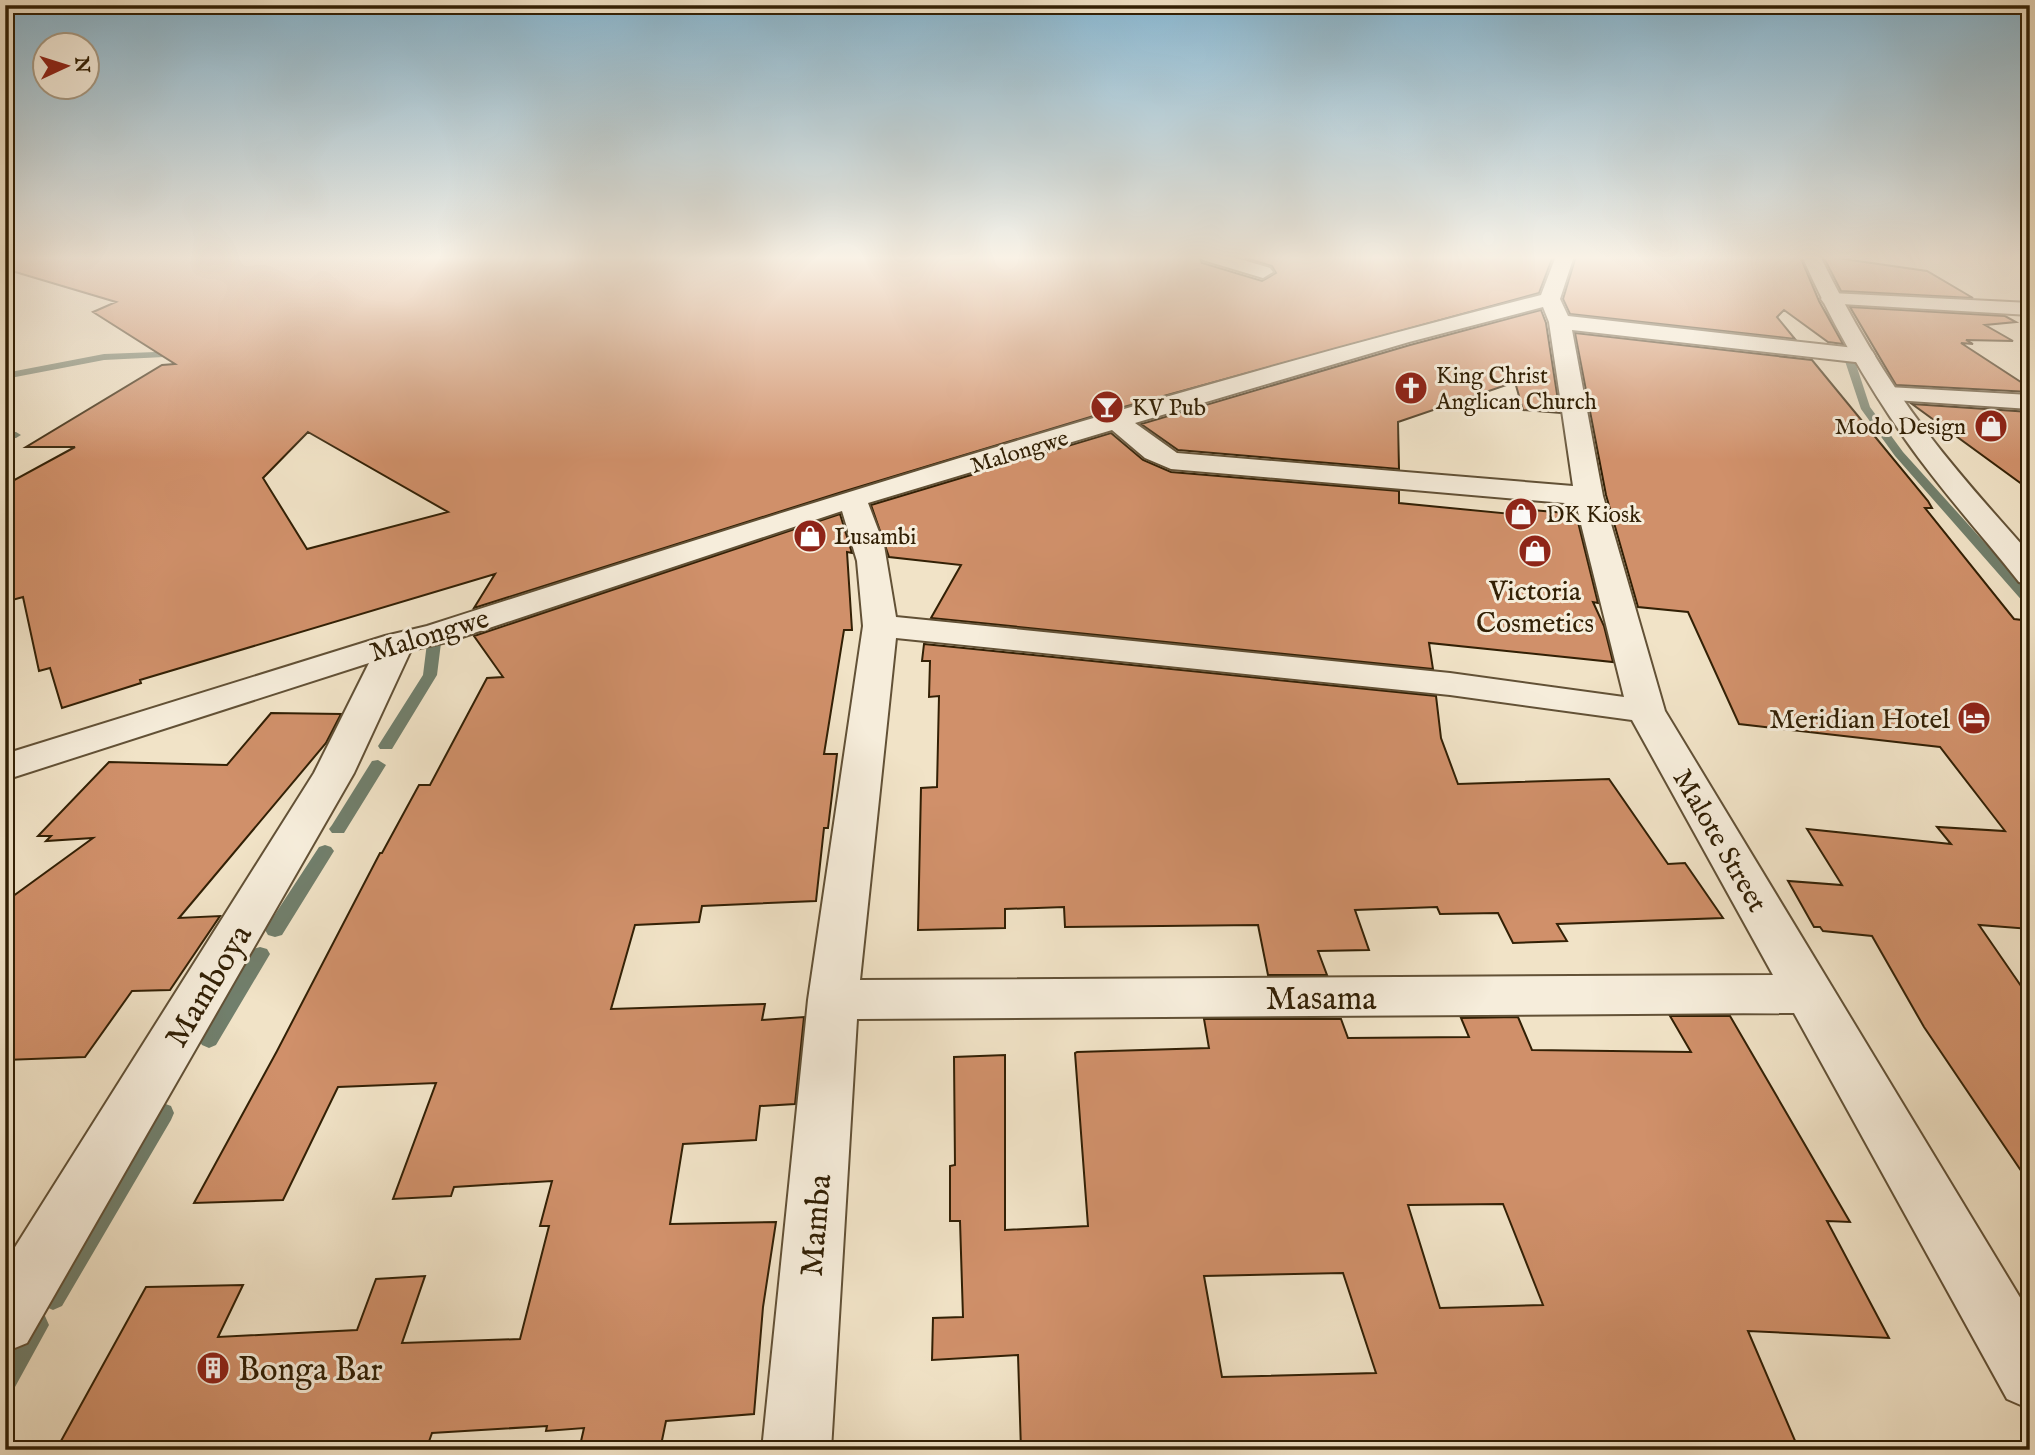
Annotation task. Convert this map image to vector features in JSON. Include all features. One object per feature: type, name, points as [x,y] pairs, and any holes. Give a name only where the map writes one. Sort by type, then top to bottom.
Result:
[{"type":"street","name":"Malongwe","points":[[5,766],[397,643],[435,635],[851,499],[1440,326],[1456,324]]},
{"type":"street","name":"Malote Street","points":[[1557,324],[1589,496],[1646,711],[2030,1376]]},
{"type":"street","points":[[1644,324],[1864,356]]},
{"type":"street","points":[[1845,324],[1916,436],[2028,572]]},
{"type":"street","points":[[1888,394],[2030,402]]},
{"type":"street","points":[[1116,422],[1155,453],[1171,461],[1589,496]]},
{"type":"street","points":[[833,1000],[880,626],[876,570],[864,523],[851,499]]},
{"type":"street","points":[[880,626],[1437,683],[1646,711]]},
{"type":"street","name":"Mamboya","points":[[5,1321],[334,773],[397,643]]},
{"type":"street","name":"Masama","points":[[833,1000],[1809,994]]},
{"type":"street","name":"Mamba","points":[[796,1450],[833,1000]]},
{"type":"building","points":[[112,324],[1426,324],[1120,408],[474,608],[495,574],[140,680],[141,683],[62,708],[50,668],[39,671],[23,597],[5,602],[5,485],[75,447],[26,447],[162,365],[175,364]],"holes":[[[308,432],[448,512],[307,549],[263,478]]]},
{"type":"building","name":"King Christ Anglican Church","points":[[1489,324],[1546,324],[1560,413],[1523,410],[1515,382],[1398,422],[1399,469],[1178,450],[1141,424]]},
{"type":"building","points":[[1659,324],[1783,324],[1795,339]]},
{"type":"building","points":[[1803,324],[1832,324],[1843,344],[1828,342]]},
{"type":"building","points":[[1860,324],[1996,324],[1985,325],[2013,341],[1966,340],[1973,344],[1961,343],[2030,388],[2030,392],[1896,385]]},
{"type":"building","points":[[1575,333],[1812,360],[1928,501],[1932,508],[1925,508],[2014,619],[2030,621],[2030,929],[1979,925],[2030,999],[2030,1184],[1924,1027],[1872,936],[1823,931],[1820,927],[1814,927],[1788,881],[1842,885],[1807,829],[1951,844],[1937,827],[2005,831],[1940,747],[1739,724],[1688,612],[1638,607],[1606,495]]},
{"type":"building","points":[[1912,404],[2030,412],[2030,490]]},
{"type":"building","points":[[1111,433],[1143,460],[1171,472],[1399,491],[1399,503],[1511,514],[1510,508],[1576,514],[1598,603],[1593,602],[1604,626],[1613,662],[1429,643],[1433,669],[931,618],[961,565],[889,557],[871,505]]},
{"type":"building","points":[[840,514],[852,553],[847,552],[852,630],[844,630],[824,754],[837,754],[828,828],[824,828],[816,901],[702,906],[699,922],[635,925],[611,1009],[765,1004],[762,1020],[804,1017],[795,1104],[760,1106],[756,1140],[683,1144],[670,1224],[776,1222],[763,1307],[754,1414],[666,1421],[660,1450],[579,1450],[584,1428],[546,1431],[547,1426],[432,1433],[426,1450],[56,1450],[146,1287],[243,1285],[218,1337],[357,1330],[376,1279],[425,1276],[402,1343],[520,1339],[549,1226],[540,1226],[552,1181],[454,1187],[451,1196],[393,1199],[436,1083],[338,1087],[283,1200],[194,1203],[380,853],[419,785],[430,785],[487,678],[503,677],[474,636]]},
{"type":"building","points":[[924,644],[1436,696],[1441,738],[1458,784],[1609,779],[1668,864],[1685,863],[1723,918],[1557,924],[1567,941],[1513,943],[1498,913],[1440,914],[1437,907],[1355,910],[1369,950],[1318,951],[1327,975],[1268,975],[1258,925],[1065,927],[1064,907],[1005,909],[1005,928],[918,930],[921,788],[937,787],[939,696],[929,697],[930,661],[922,661]]},
{"type":"building","points":[[271,713],[341,714],[326,743],[179,918],[220,916],[170,990],[132,991],[85,1057],[5,1060],[5,902],[93,838],[46,841],[51,836],[38,836],[109,762],[227,765]]},
{"type":"building","points":[[1670,1016],[1730,1016],[1850,1222],[1827,1221],[1889,1338],[1748,1331],[1799,1450],[1021,1450],[1018,1355],[932,1360],[933,1318],[963,1317],[960,1221],[950,1221],[950,1166],[955,1165],[954,1057],[1005,1055],[1005,1230],[1088,1226],[1075,1053],[1209,1048],[1204,1019],[1341,1019],[1348,1038],[1469,1037],[1461,1018],[1518,1017],[1532,1050],[1691,1052]],"holes":[[[1503,1204],[1543,1305],[1440,1308],[1408,1205]],[[1343,1273],[1376,1373],[1222,1377],[1204,1276]]]},
{"type":"waterway","points":[[1830,324],[1844,343],[1865,407],[1899,454],[2030,601]]},
{"type":"waterway","points":[[5,376],[104,357],[181,354]]},
{"type":"waterway","points":[[5,435],[16,435]]},
{"type":"waterway","points":[[386,746],[430,675],[435,635]]},
{"type":"waterway","points":[[338,829],[378,765]]},
{"type":"waterway","points":[[275,930],[325,851]]},
{"type":"waterway","points":[[209,1039],[260,954]]},
{"type":"waterway","points":[[53,1297],[163,1113]]},
{"type":"waterway","points":[[5,1377],[36,1325]]},
{"type":"place","name":"King Christ Anglican Church","points":[[1411,388]]},
{"type":"place","name":"KV Pub","points":[[1107,407]]},
{"type":"place","name":"Modo Design","points":[[1991,426]]},
{"type":"place","name":"DK Kiosk","points":[[1521,514]]},
{"type":"place","name":"Lusambi","points":[[810,536]]},
{"type":"place","name":"Victoria Cosmetics","points":[[1535,551]]},
{"type":"place","name":"Meridian Hotel","points":[[1974,718]]},
{"type":"place","name":"Bonga Bar","points":[[213,1368]]}]
